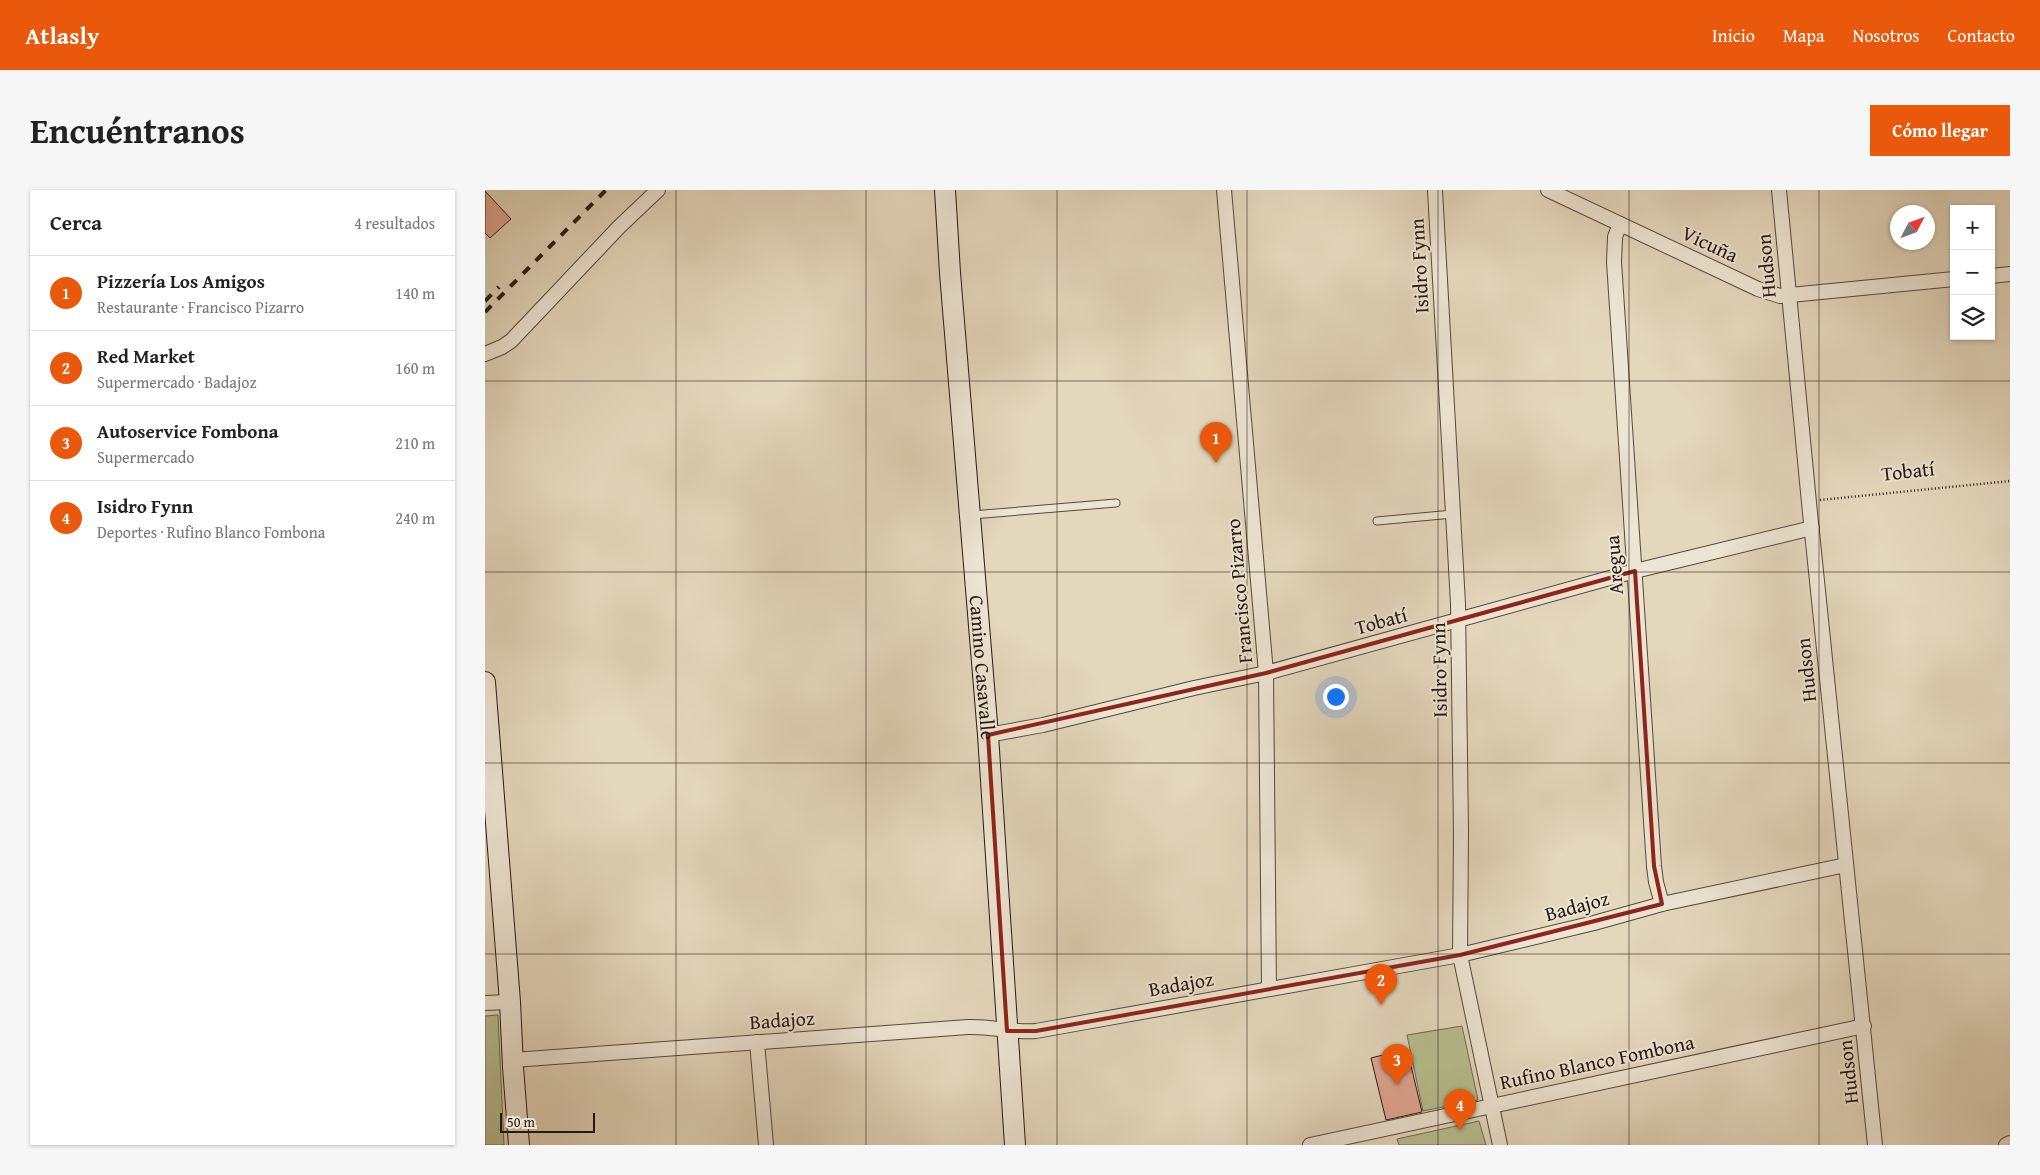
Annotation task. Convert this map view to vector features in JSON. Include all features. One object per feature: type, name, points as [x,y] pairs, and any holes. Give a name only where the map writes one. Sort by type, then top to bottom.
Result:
[{"type":"street","points":[[485,354],[502,348],[511,340],[619,227],[658,190]]},
{"type":"street","name":"Camino Casavalle","points":[[945,190],[949,272],[988,735],[1015,1145]]},
{"type":"street","name":"Francisco Pizarro","points":[[1224,190],[1266,673],[1269,989]]},
{"type":"street","name":"Isidro Fynn","points":[[1435,190],[1459,621],[1460,955],[1500,1145]]},
{"type":"street","name":"Vicuña","points":[[1548,190],[1758,289],[1780,296],[1950,279]]},
{"type":"street","name":"Hudson","points":[[1779,190],[1875,1145]]},
{"type":"street","name":"Aregua","points":[[1619,224],[1615,237],[1614,262],[1654,866],[1662,904]]},
{"type":"street","points":[[1995,276],[2010,274]]},
{"type":"street","name":"Tobatí","points":[[988,735],[1043,726],[1194,688],[1266,673],[1635,572],[1812,528]]},
{"type":"street","points":[[485,682],[511,1002],[519,1145]]},
{"type":"street","name":"Badajoz","points":[[513,1060],[968,1027],[988,1026],[1007,1031],[1036,1031],[1460,955],[1594,923],[1662,904],[1841,866],[1846,867]]},
{"type":"street","points":[[485,1003],[511,1002]]},
{"type":"street","name":"Rufino Blanco Fombona","points":[[1310,1145],[1864,1026]]},
{"type":"street","points":[[757,1042],[766,1145]]},
{"type":"street","points":[[2006,1145],[2010,1143]]},
{"type":"lane","points":[[970,516],[1116,503]]},
{"type":"lane","points":[[1377,521],[1453,514]]},
{"type":"path","name":"Tobatí","points":[[1809,501],[2010,481]]},
{"type":"highlighted area","points":[[1635,571],[1654,866],[1662,904],[1460,955],[1036,1031],[1007,1031],[988,735],[1266,673]]},
{"type":"green space","points":[[498,1015],[504,1145],[485,1145],[485,1016]]},
{"type":"green space","points":[[1462,1026],[1478,1100],[1423,1111],[1407,1035]]},
{"type":"green space","points":[[1479,1121],[1486,1145],[1399,1145],[1397,1139]]},
{"type":"building","points":[[485,191],[511,219],[490,238],[485,233]]},
{"type":"building","points":[[1407,1049],[1422,1112],[1386,1120],[1371,1058]]},
{"type":"railway","points":[[485,312],[606,190]]},
{"type":"railway","points":[[485,301],[499,287]]},
{"type":"place","name":"Pizzería Los Amigos","points":[[1216,463]]},
{"type":"place","name":"Red Market","points":[[1381,1005]]},
{"type":"place","name":"Autoservice Fombona","points":[[1397,1085]]},
{"type":"place","name":"Isidro Fynn","points":[[1460,1130]]}]
